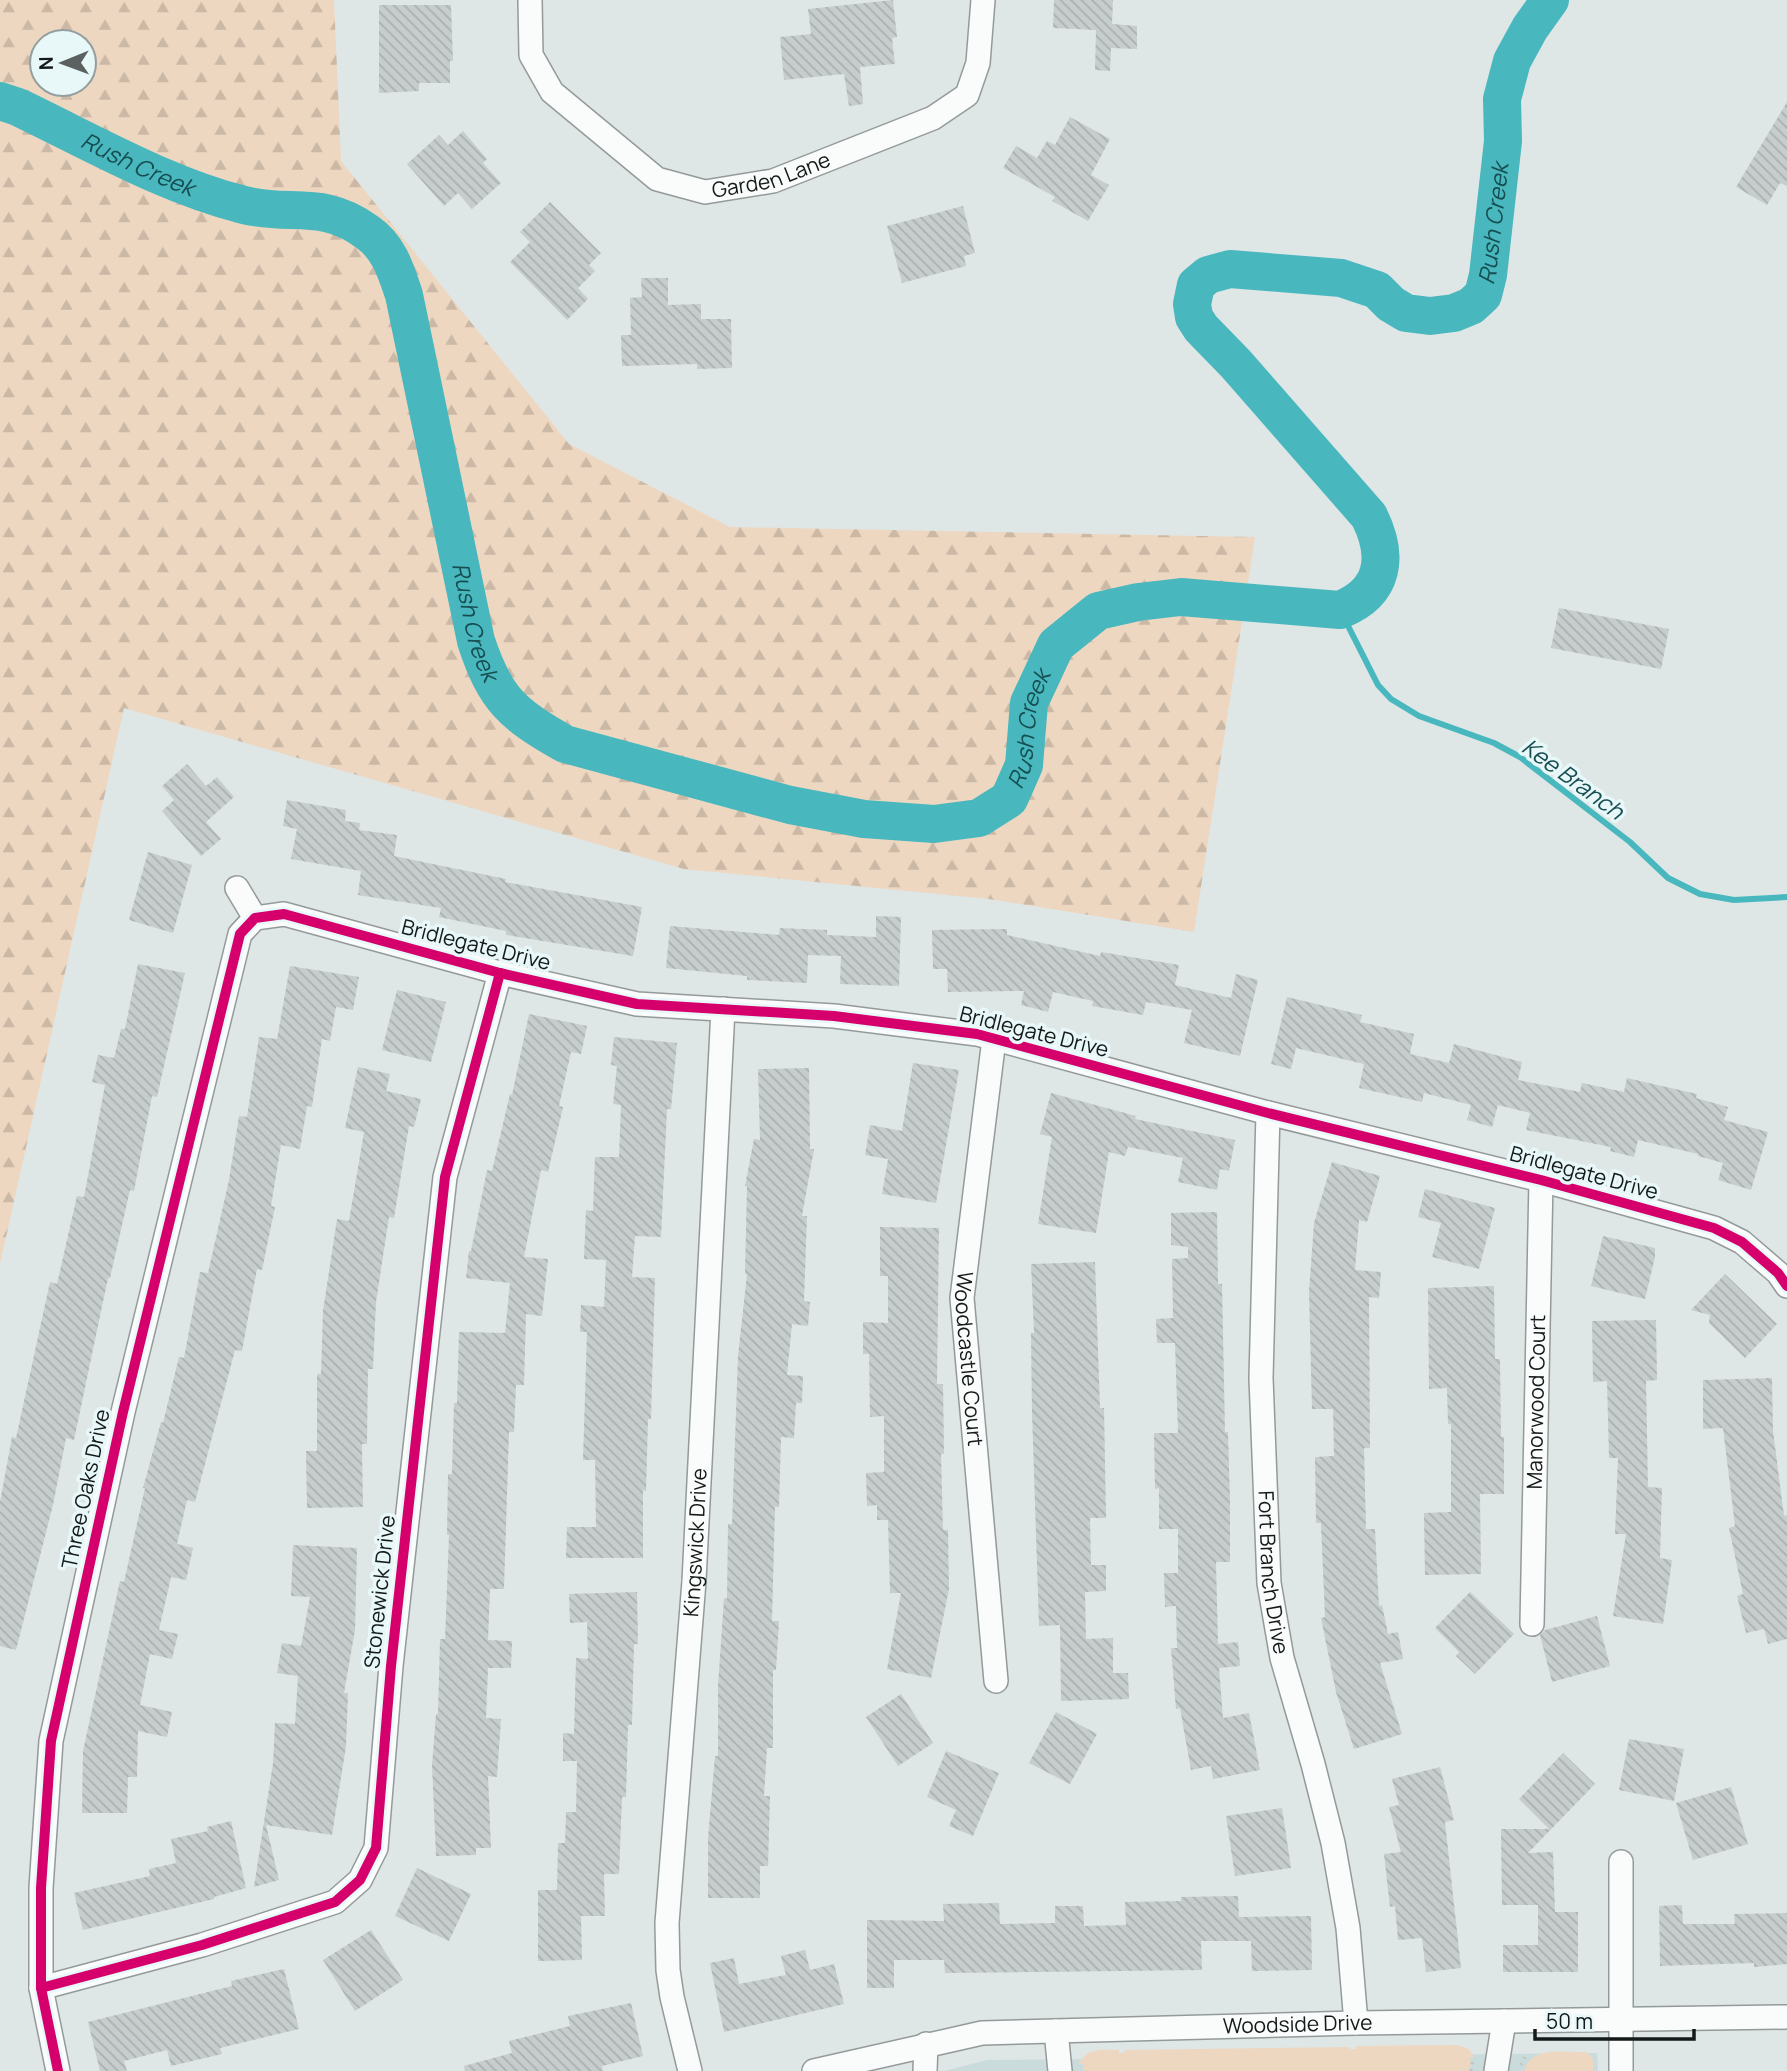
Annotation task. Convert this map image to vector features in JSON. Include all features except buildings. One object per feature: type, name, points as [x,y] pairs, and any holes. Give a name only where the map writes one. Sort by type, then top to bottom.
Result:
[{"type":"street","name":"Garden Lane","points":[[530,0],[531,55],[552,92],[657,179],[705,192],[772,181],[933,118],[967,95],[978,63],[983,0]]},
{"type":"street","points":[[237,888],[250,922]]},
{"type":"street","name":"Bridlegate Drive","points":[[250,922],[284,914],[500,972],[637,1004],[834,1016],[977,1034],[1268,1112],[1541,1180],[1714,1228],[1742,1242],[1778,1273],[1787,1286]]},
{"type":"street","name":"Three Oaks Drive","points":[[58,2071],[41,1988],[41,1888],[51,1741],[122,1412],[240,934],[250,922]]},
{"type":"street","name":"Stonewick Drive","points":[[41,1988],[202,1945],[335,1902],[360,1880],[376,1848],[391,1666],[445,1177],[500,972]]},
{"type":"street","name":"Kingswick Drive","points":[[690,2071],[672,1997],[668,1970],[667,1923],[694,1581],[723,1010]]},
{"type":"street","name":"Woodcastle Court","points":[[994,1039],[962,1298],[996,1681]]},
{"type":"street","name":"Fort Branch Drive","points":[[1268,1112],[1261,1378],[1269,1583],[1282,1658],[1333,1843],[1348,1928],[1356,2023]]},
{"type":"street","name":"Manorwood Court","points":[[1532,1624],[1541,1180]]},
{"type":"street","points":[[1621,1862],[1621,2071]]},
{"type":"street","name":"Woodside Drive","points":[[814,2071],[982,2033],[1356,2023],[1787,2017]]},
{"type":"street","points":[[1496,2071],[1504,2021]]},
{"type":"street","points":[[1056,2031],[1060,2071]]},
{"type":"street","points":[[925,2071],[926,2045]]},
{"type":"path","points":[[1519,2071],[1526,2055]]},
{"type":"path","points":[[1471,2071],[1473,2059]]},
{"type":"shaded area","points":[[1597,2053],[1598,2071],[944,2071],[987,2060]]},
{"type":"green space","points":[[0,0],[334,0],[341,161],[569,444],[730,527],[1255,537],[1194,932],[989,899],[684,869],[124,708],[0,1264]]},
{"type":"green space","points":[[1457,2045],[1469,2049],[1474,2057],[1470,2058],[1468,2071],[1084,2071],[1083,2064],[1079,2064],[1086,2055],[1101,2050],[1119,2050],[1119,2053],[1124,2053],[1125,2050],[1356,2049],[1356,2046]]},
{"type":"green space","points":[[1586,2052],[1593,2058],[1593,2071],[1524,2071],[1534,2057],[1541,2054]]},
{"type":"waterway","name":"Rush Creek","points":[[0,101],[186,186],[244,205],[321,212],[336,216],[367,232],[381,245],[391,260],[404,295],[476,641],[490,677],[519,714],[565,744],[790,805],[864,819],[934,824],[979,818],[1009,799],[1024,765],[1029,703],[1056,645],[1098,611],[1138,602],[1181,597],[1340,610],[1355,602],[1374,583],[1379,571],[1379,545],[1369,516],[1236,364],[1201,328],[1194,317],[1192,304],[1196,285],[1208,275],[1230,269],[1341,278],[1377,290],[1391,304],[1406,313],[1430,316],[1454,313],[1471,306],[1483,295],[1488,275],[1503,141],[1502,99],[1512,61],[1530,28],[1550,0]]},
{"type":"waterway","name":"Kee Branch","points":[[1340,610],[1378,685],[1391,699],[1419,716],[1494,743],[1520,757],[1630,842],[1668,878],[1700,894],[1734,900],[1787,897]]},
{"type":"cycle path","points":[[58,2071],[41,1988],[41,1888],[51,1741],[123,1412],[240,934],[255,918],[284,914],[500,973],[637,1004],[834,1016],[977,1034],[1268,1113],[1541,1180],[1714,1228],[1742,1242],[1778,1273],[1787,1286]]},
{"type":"cycle path","points":[[41,1988],[202,1945],[335,1902],[360,1880],[376,1848],[391,1666],[445,1177],[500,973]]}]
